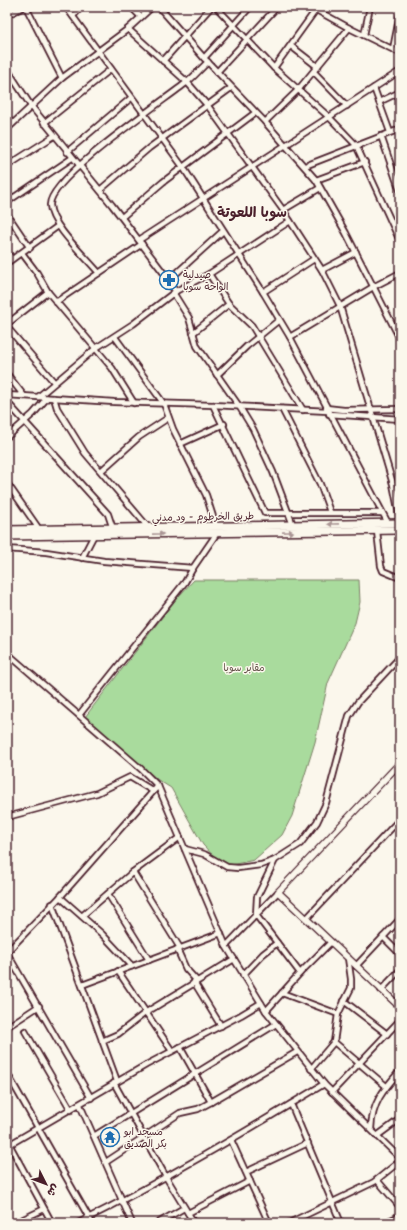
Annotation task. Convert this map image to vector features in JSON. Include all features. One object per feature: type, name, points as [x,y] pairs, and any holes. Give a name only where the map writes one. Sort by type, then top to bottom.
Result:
[{"type":"highway","name":"طريق الخرطوم - ود مدني","points":[[7,530],[113,529],[148,527],[217,530],[293,525],[400,523]]},
{"type":"highway","points":[[7,536],[94,535],[217,530],[400,530]]},
{"type":"street","points":[[7,15],[25,7],[62,78]]},
{"type":"street","points":[[66,7],[142,114],[183,167],[263,292],[290,337],[388,523]]},
{"type":"street","points":[[73,16],[81,7]]},
{"type":"street","points":[[132,7],[141,17]]},
{"type":"street","points":[[7,129],[62,78],[128,29],[152,7]]},
{"type":"street","points":[[159,7],[231,88],[286,145],[316,180],[356,252],[400,339]]},
{"type":"street","points":[[163,61],[211,7]]},
{"type":"street","points":[[216,7],[274,68],[329,118],[356,145],[400,241]]},
{"type":"street","points":[[100,273],[58,226],[53,217],[50,205],[52,195],[79,166],[142,114],[187,82],[250,7]]},
{"type":"street","points":[[217,72],[277,7]]},
{"type":"street","points":[[311,7],[315,11]]},
{"type":"street","points":[[364,36],[370,7]]},
{"type":"street","points":[[274,68],[315,11],[322,9],[349,28],[400,53]]},
{"type":"street","points":[[393,50],[400,14]]},
{"type":"street","points":[[265,122],[318,68],[349,28]]},
{"type":"street","points":[[128,29],[187,82],[208,106],[229,133],[283,210],[322,270],[340,306],[393,484],[400,519]]},
{"type":"street","points":[[291,46],[318,68]]},
{"type":"street","points":[[7,69],[31,106],[67,152],[122,217],[176,291]]},
{"type":"street","points":[[44,123],[111,69]]},
{"type":"street","points":[[139,240],[202,197],[329,118],[400,71]]},
{"type":"street","points":[[314,72],[347,106]]},
{"type":"street","points":[[100,190],[162,138],[231,88]]},
{"type":"street","points":[[374,88],[390,132]]},
{"type":"street","points":[[380,102],[400,92]]},
{"type":"street","points":[[67,152],[131,98]]},
{"type":"street","points":[[122,217],[183,167],[255,113]]},
{"type":"street","points":[[7,117],[12,124]]},
{"type":"street","points":[[305,166],[400,129]]},
{"type":"street","points":[[7,166],[54,136]]},
{"type":"street","points":[[380,136],[400,189]]},
{"type":"street","points":[[7,202],[72,158]]},
{"type":"street","points":[[316,180],[365,162]]},
{"type":"street","points":[[283,210],[320,188]]},
{"type":"street","points":[[7,214],[30,248]]},
{"type":"street","points":[[38,397],[96,348],[115,337],[176,291],[200,277],[209,274],[290,222]]},
{"type":"street","points":[[7,263],[30,248],[58,226]]},
{"type":"street","points":[[169,280],[223,231]]},
{"type":"street","points":[[56,302],[142,244]]},
{"type":"street","points":[[7,252],[12,259]]},
{"type":"street","points":[[322,270],[356,252]]},
{"type":"street","points":[[22,253],[37,273],[48,292],[112,368],[134,402]]},
{"type":"street","points":[[263,292],[314,259]]},
{"type":"street","points":[[290,337],[340,306],[400,273]]},
{"type":"street","points":[[209,274],[229,304],[242,315],[259,336],[303,410]]},
{"type":"street","points":[[176,291],[174,294],[189,318],[192,333],[197,346],[239,406],[264,450],[293,525]]},
{"type":"street","points":[[48,292],[7,325],[54,382]]},
{"type":"street","points":[[192,333],[229,304]]},
{"type":"street","points":[[217,375],[259,336],[279,320]]},
{"type":"street","points":[[79,715],[185,582],[192,568],[217,530],[206,495],[168,418],[164,404],[115,337]]},
{"type":"street","points":[[7,374],[24,396]]},
{"type":"street","points":[[7,395],[328,411],[400,419]]},
{"type":"street","points":[[7,437],[47,398]]},
{"type":"street","points":[[54,398],[57,408],[85,453],[148,527]]},
{"type":"street","points":[[7,402],[108,514],[113,529]]},
{"type":"street","points":[[213,405],[224,424],[265,513],[330,512],[382,514]]},
{"type":"street","points":[[328,411],[371,408],[400,409]]},
{"type":"street","points":[[282,409],[320,484],[330,512]]},
{"type":"street","points":[[101,471],[139,437],[168,418]]},
{"type":"street","points":[[180,444],[224,424]]},
{"type":"street","points":[[7,483],[39,529]]},
{"type":"street","points":[[347,513],[349,524]]},
{"type":"street","points":[[377,530],[381,566],[383,571],[387,574],[400,578]]},
{"type":"street","points":[[82,558],[94,535]]},
{"type":"street","points":[[7,549],[46,552],[82,558],[192,568]]},
{"type":"street","points":[[7,653],[141,769],[158,786],[226,946],[266,1011],[297,1052],[324,1084],[400,1158]]},
{"type":"street","points":[[185,849],[204,854],[227,867],[238,868],[261,865],[275,860],[300,844],[318,822],[326,803],[349,716],[362,698],[400,657]]},
{"type":"street","points":[[226,946],[400,763]]},
{"type":"street","points":[[7,817],[97,793],[130,778],[154,791]]},
{"type":"street","points":[[91,1098],[7,953],[60,897],[158,786]]},
{"type":"street","points":[[307,918],[400,819]]},
{"type":"street","points":[[82,916],[133,872],[180,837]]},
{"type":"street","points":[[275,860],[257,897],[256,915],[300,972]]},
{"type":"street","points":[[133,872],[179,948],[186,969],[196,981],[221,1026]]},
{"type":"street","points":[[278,892],[400,1007]]},
{"type":"street","points":[[108,894],[149,960]]},
{"type":"street","points":[[60,897],[102,934],[132,966]]},
{"type":"street","points":[[52,904],[102,1041],[115,1082],[130,1113],[194,1223]]},
{"type":"street","points":[[356,966],[400,919]]},
{"type":"street","points":[[82,985],[221,933]]},
{"type":"street","points":[[383,937],[400,954]]},
{"type":"street","points":[[266,1011],[300,972],[331,942]]},
{"type":"street","points":[[243,974],[263,954],[277,943]]},
{"type":"street","points":[[102,1041],[122,1031],[146,1013],[234,958]]},
{"type":"street","points":[[311,1069],[334,1042],[338,1014],[351,988],[348,958]]},
{"type":"street","points":[[381,990],[400,970]]},
{"type":"street","points":[[118,971],[172,1051]]},
{"type":"street","points":[[282,993],[338,1014]]},
{"type":"street","points":[[344,1001],[386,1034]]},
{"type":"street","points":[[52,1223],[8,1144],[80,1105],[115,1082],[261,1003]]},
{"type":"street","points":[[7,1027],[39,1006]]},
{"type":"street","points":[[332,1092],[400,1020]]},
{"type":"street","points":[[94,1136],[193,1073],[276,1024]]},
{"type":"street","points":[[24,1031],[71,1110]]},
{"type":"street","points":[[334,1042],[386,1086]]},
{"type":"street","points":[[180,1047],[193,1073],[211,1102]]},
{"type":"street","points":[[106,1162],[180,1113],[198,1109],[297,1052]]},
{"type":"street","points":[[371,1129],[373,1110],[386,1086],[400,1071]]},
{"type":"street","points":[[7,1075],[92,1223]]},
{"type":"street","points":[[78,1223],[123,1201],[166,1177],[324,1084]]},
{"type":"street","points":[[291,1104],[341,1223]]},
{"type":"street","points":[[80,1105],[132,1223]]},
{"type":"street","points":[[377,1136],[400,1119]]},
{"type":"street","points":[[231,1140],[269,1223]]},
{"type":"street","points":[[246,1172],[308,1143]]},
{"type":"street","points":[[289,1223],[333,1203],[377,1180],[400,1161]]},
{"type":"street","points":[[377,1180],[400,1207]]},
{"type":"street","points":[[188,1213],[250,1181]]},
{"type":"street","points":[[15,1223],[44,1208]]},
{"type":"street","points":[[158,1223],[184,1208]]},
{"type":"street","points":[[384,1223],[400,1216]]},
{"type":"green space","name":"مقابر سوبا","points":[[194,580],[359,580],[360,602],[355,623],[328,683],[315,742],[292,816],[282,835],[254,860],[231,865],[218,861],[203,845],[171,788],[158,780],[85,717],[177,598]]},
{"type":"place","name":"صيدلية الواحة سوبا","points":[[169,280]]},
{"type":"place","name":"مسجد ابو بكر الصديق","points":[[110,1137]]},
{"type":"district","name":"سوبا اللعوتة","points":[[252,212]]}]
